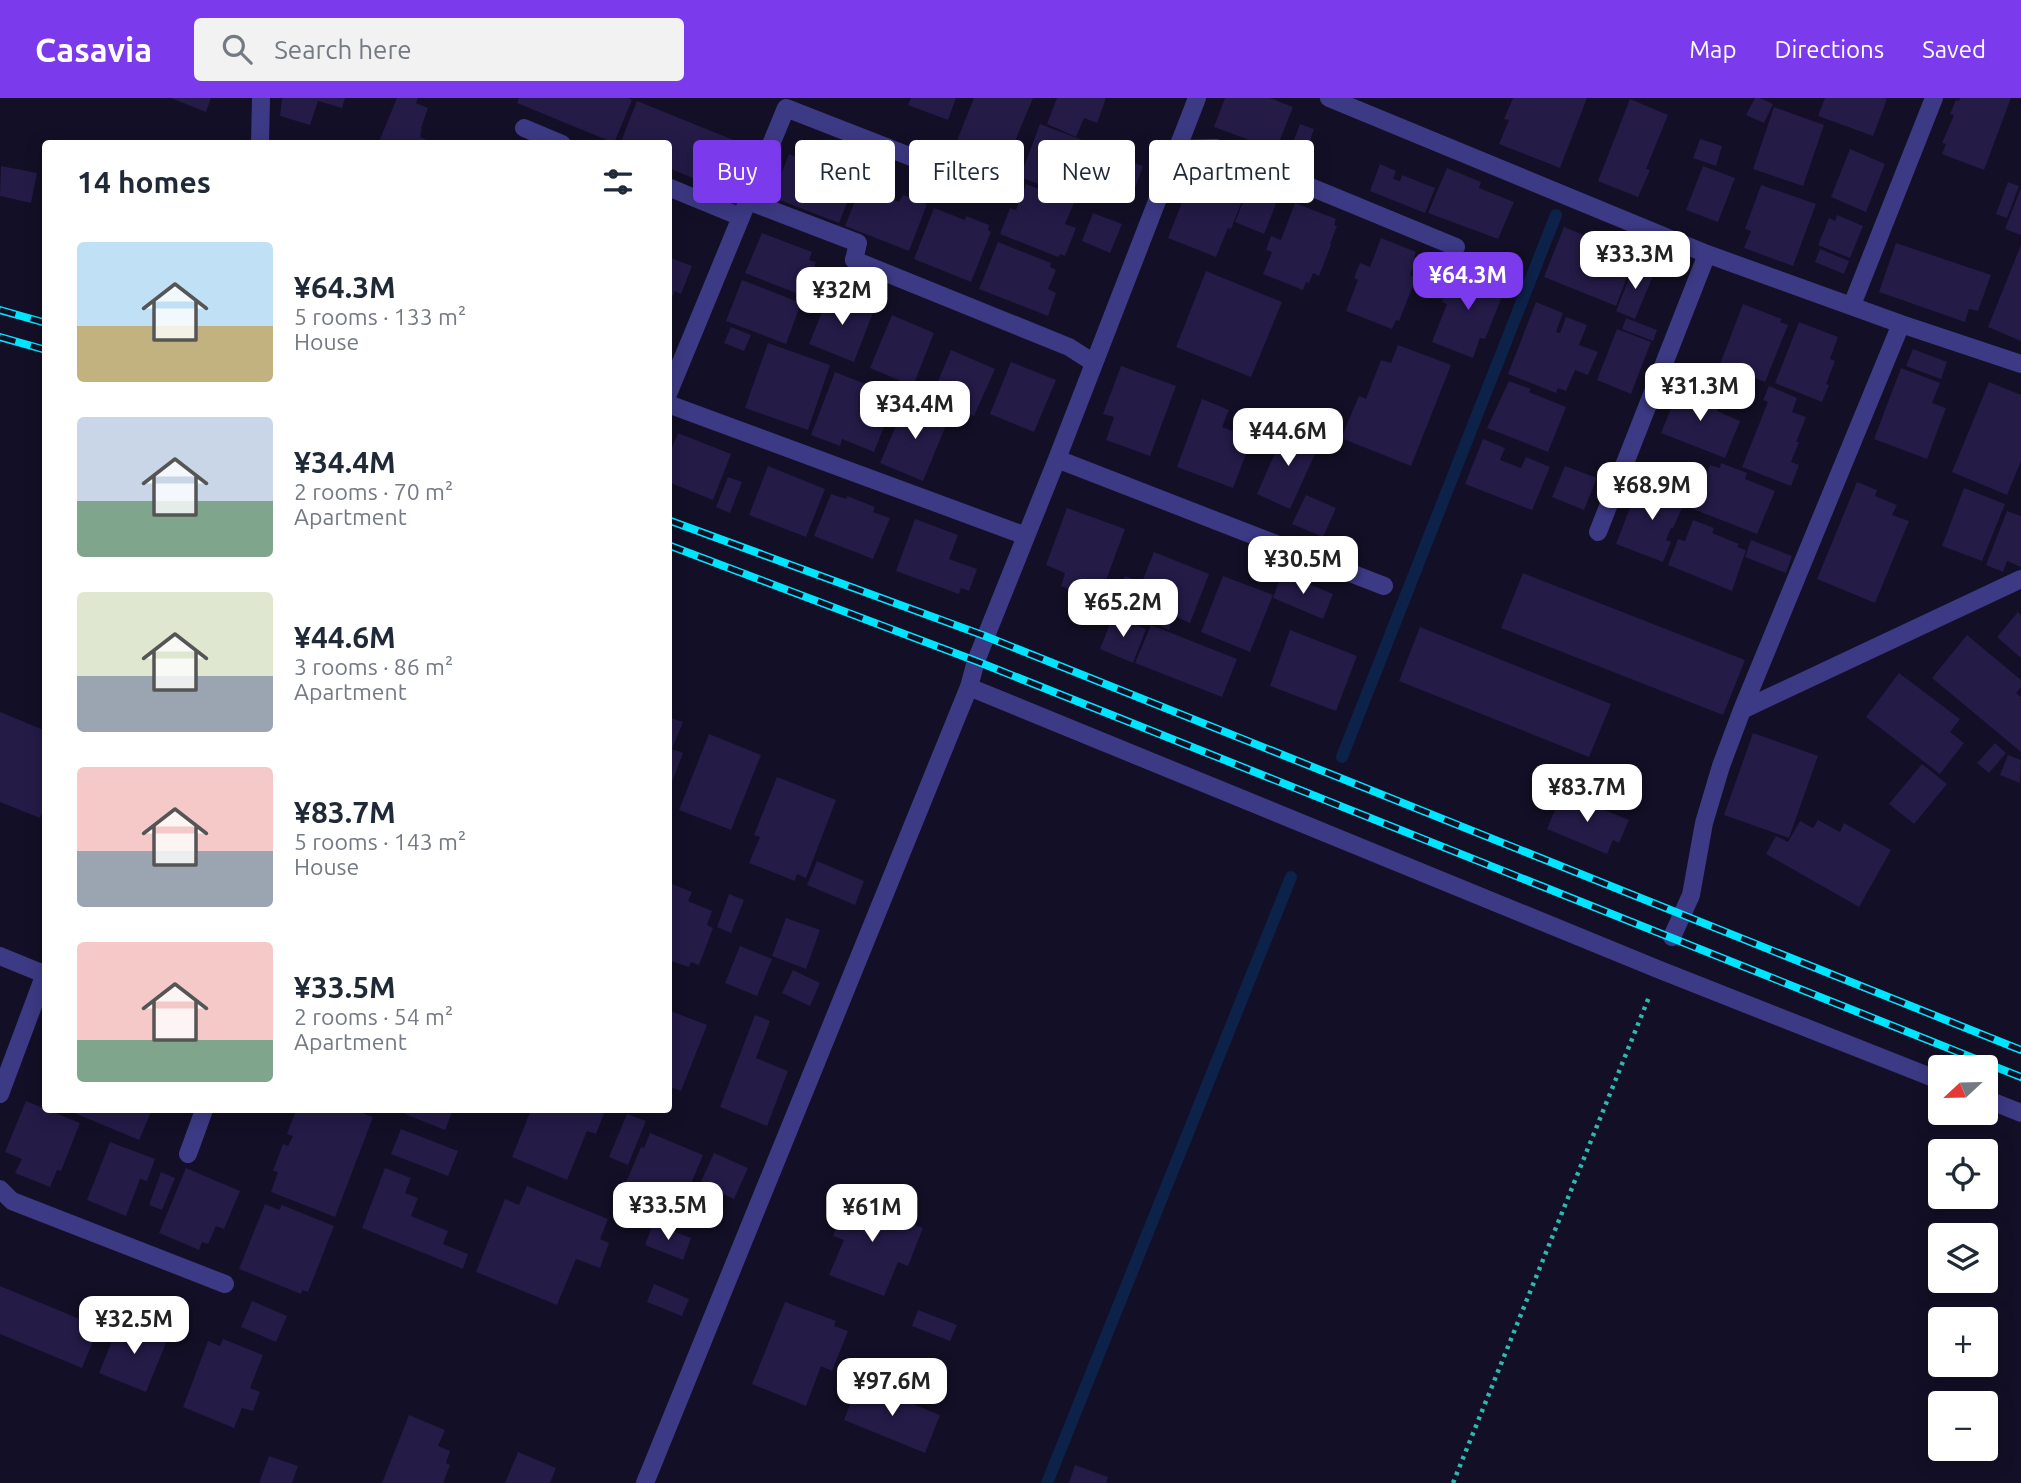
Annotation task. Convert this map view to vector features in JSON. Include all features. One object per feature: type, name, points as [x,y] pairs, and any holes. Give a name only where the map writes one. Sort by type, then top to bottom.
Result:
[{"type":"street","points":[[260,140],[261,98]]},
{"type":"street","points":[[1181,140],[1197,98]]},
{"type":"street","points":[[1329,98],[1707,254],[2021,364]]},
{"type":"street","points":[[1852,305],[1934,98]]},
{"type":"street","points":[[672,384],[786,108],[794,104],[909,153]]},
{"type":"street","points":[[524,128],[552,140]]},
{"type":"street","points":[[672,188],[858,243],[854,260],[1069,347],[1094,363]]},
{"type":"street","points":[[1314,188],[1456,247]]},
{"type":"street","points":[[645,1483],[969,687],[976,660],[1156,203]]},
{"type":"street","points":[[1598,532],[1707,254]]},
{"type":"street","points":[[1672,937],[1691,895],[1704,823],[1721,766],[1901,324]]},
{"type":"street","points":[[672,405],[1026,536]]},
{"type":"street","points":[[1057,459],[1384,586]]},
{"type":"street","points":[[1742,710],[2021,579]]},
{"type":"street","points":[[969,687],[1660,970],[1928,1076]]},
{"type":"street","points":[[0,956],[42,971]]},
{"type":"street","points":[[0,1094],[41,996]]},
{"type":"street","points":[[1998,1104],[2021,1113]]},
{"type":"street","points":[[188,1154],[203,1113]]},
{"type":"street","points":[[0,1189],[12,1200],[225,1284]]},
{"type":"path","points":[[1453,1483],[1660,970]]},
{"type":"building","points":[[171,98],[211,98],[206,112]]},
{"type":"building","points":[[282,98],[345,98],[342,108],[318,101],[310,125],[280,116]]},
{"type":"building","points":[[397,98],[418,98],[416,103],[428,108],[420,137],[427,140],[380,140]]},
{"type":"building","points":[[519,98],[632,100],[615,140],[607,140],[517,103]]},
{"type":"building","points":[[911,98],[956,98],[948,120],[908,105]]},
{"type":"building","points":[[974,98],[1033,98],[1015,140],[957,140]]},
{"type":"building","points":[[1057,98],[1106,98],[1097,123],[1084,118],[1076,137],[1047,124]]},
{"type":"building","points":[[1225,98],[1270,98],[1293,107],[1280,140],[1249,140],[1214,127]]},
{"type":"building","points":[[1513,98],[1587,98],[1560,168],[1499,144],[1509,120],[1504,119]]},
{"type":"building","points":[[1755,98],[1773,104],[1764,123],[1746,115]]},
{"type":"building","points":[[1825,98],[1887,99],[1873,136],[1818,116]]},
{"type":"building","points":[[1960,98],[2011,98],[1984,170],[1942,154],[1946,144],[1942,143],[1954,115],[1950,114],[1956,100],[1959,101]]},
{"type":"building","points":[[1630,99],[1668,115],[1646,169],[1650,170],[1638,197],[1598,181]]},
{"type":"building","points":[[637,101],[734,140],[693,140],[693,178],[672,170],[672,140],[622,140]]},
{"type":"building","points":[[1774,107],[1824,125],[1803,186],[1753,169]]},
{"type":"building","points":[[1040,124],[1082,140],[1038,140],[1038,184],[1024,179],[1024,166]]},
{"type":"building","points":[[1300,124],[1314,129],[1310,140],[1294,140]]},
{"type":"building","points":[[1700,139],[1722,146],[1716,166],[1693,158]]},
{"type":"building","points":[[1850,149],[1885,164],[1866,212],[1831,197]]},
{"type":"building","points":[[789,154],[795,157],[795,203],[847,203],[839,223],[781,200],[781,174]]},
{"type":"building","points":[[1135,163],[1143,166],[1135,188]]},
{"type":"building","points":[[1380,164],[1396,171],[1393,179],[1400,181],[1402,175],[1435,188],[1425,213],[1370,191]]},
{"type":"building","points":[[1,166],[37,173],[31,203],[0,196]]},
{"type":"building","points":[[1703,166],[1735,178],[1718,222],[1686,210]]},
{"type":"building","points":[[1447,168],[1481,182],[1479,188],[1514,202],[1498,239],[1428,213]]},
{"type":"building","points":[[2008,182],[2019,186],[2007,218],[1996,214]]},
{"type":"building","points":[[1026,184],[1038,189],[1038,203],[1074,203],[1065,224],[1076,228],[1065,256],[1060,254],[1058,257],[1000,234],[1010,208],[1016,210],[1019,203],[1024,203]]},
{"type":"building","points":[[1761,185],[1816,204],[1793,266],[1744,248],[1751,231],[1745,229]]},
{"type":"building","points":[[2021,188],[2021,235],[2005,229]]},
{"type":"building","points":[[903,195],[909,197],[909,203],[927,204],[909,251],[845,226],[854,203],[895,203],[895,200],[899,202]]},
{"type":"building","points":[[1182,203],[1241,203],[1216,257],[1168,238]]},
{"type":"building","points":[[1243,203],[1276,204],[1264,234],[1235,222]]},
{"type":"building","points":[[1295,203],[1336,219],[1334,225],[1337,226],[1319,276],[1313,273],[1303,290],[1263,274],[1272,252],[1266,250],[1271,236],[1281,240]]},
{"type":"building","points":[[934,208],[965,220],[966,216],[989,225],[988,230],[991,232],[971,282],[914,259]]},
{"type":"building","points":[[1093,213],[1122,224],[1110,253],[1082,241]]},
{"type":"building","points":[[1837,215],[1863,226],[1850,258],[1818,245],[1829,218],[1835,221]]},
{"type":"building","points":[[1564,227],[1635,256],[1616,306],[1544,277]]},
{"type":"building","points":[[762,233],[812,252],[809,260],[816,262],[806,287],[799,285],[796,293],[745,273]]},
{"type":"building","points":[[1381,238],[1416,252],[1414,257],[1417,258],[1410,275],[1416,278],[1399,321],[1396,320],[1392,329],[1346,311],[1358,280],[1354,278],[1360,263],[1370,267]]},
{"type":"building","points":[[998,242],[1051,263],[1050,267],[1056,270],[1048,289],[1056,293],[1048,316],[979,289]]},
{"type":"building","points":[[1896,243],[1991,275],[1978,311],[1969,309],[1965,322],[1879,292]]},
{"type":"building","points":[[2021,245],[2021,341],[1988,327]]},
{"type":"building","points":[[1820,249],[1849,261],[1844,274],[1815,262]]},
{"type":"building","points":[[672,258],[692,266],[681,294],[675,291],[672,297]]},
{"type":"building","points":[[1635,264],[1655,271],[1635,319],[1616,311]]},
{"type":"building","points":[[1460,267],[1504,284],[1500,293],[1503,294],[1485,339],[1480,338],[1473,358],[1432,342],[1447,304],[1442,302],[1448,288],[1452,290]]},
{"type":"building","points":[[1206,271],[1282,302],[1251,377],[1176,347]]},
{"type":"building","points":[[742,280],[801,303],[786,344],[726,321]]},
{"type":"building","points":[[830,293],[874,310],[854,362],[809,344]]},
{"type":"building","points":[[1536,302],[1563,313],[1556,332],[1560,333],[1566,317],[1587,325],[1579,345],[1598,352],[1588,375],[1575,370],[1566,391],[1558,388],[1556,393],[1508,374]]},
{"type":"building","points":[[1743,304],[1782,319],[1780,322],[1788,325],[1765,382],[1720,364]]},
{"type":"building","points":[[892,315],[934,333],[913,386],[870,368]]},
{"type":"building","points":[[1626,318],[1657,330],[1653,341],[1622,329]]},
{"type":"building","points":[[1799,322],[1838,337],[1830,359],[1835,361],[1822,402],[1775,383]]},
{"type":"building","points":[[731,327],[751,335],[744,351],[724,343]]},
{"type":"building","points":[[1617,329],[1651,342],[1631,394],[1597,380]]},
{"type":"building","points":[[768,343],[830,365],[808,430],[745,408]]},
{"type":"building","points":[[1398,345],[1451,365],[1411,466],[1341,438],[1359,396],[1366,399],[1381,360],[1391,363]]},
{"type":"building","points":[[1913,349],[1947,362],[1941,379],[1906,366]]},
{"type":"building","points":[[951,350],[995,369],[974,416],[931,398]]},
{"type":"building","points":[[1011,362],[1056,380],[1034,432],[990,414]]},
{"type":"building","points":[[1121,366],[1176,386],[1150,456],[1106,440],[1114,417],[1103,414]]},
{"type":"building","points":[[1901,368],[1940,383],[1932,403],[1946,408],[1927,459],[1874,439]]},
{"type":"building","points":[[835,372],[896,396],[874,452],[842,439],[840,446],[811,435]]},
{"type":"building","points":[[1509,381],[1566,407],[1548,452],[1487,428]]},
{"type":"building","points":[[1989,382],[2021,395],[2021,461],[2007,495],[1952,472]]},
{"type":"building","points":[[1681,384],[1701,393],[1700,397],[1719,405],[1717,411],[1740,421],[1725,458],[1661,433]]},
{"type":"building","points":[[1769,386],[1797,398],[1792,412],[1806,417],[1791,462],[1799,465],[1791,486],[1742,467],[1768,402],[1763,400]]},
{"type":"building","points":[[1202,399],[1229,410],[1222,427],[1252,438],[1233,488],[1177,467]]},
{"type":"building","points":[[907,400],[949,418],[923,481],[880,463]]},
{"type":"building","points":[[1286,428],[1320,443],[1290,509],[1257,494]]},
{"type":"building","points":[[678,433],[731,454],[713,500],[672,484],[672,447]]},
{"type":"building","points":[[1483,439],[1505,448],[1500,460],[1521,468],[1526,457],[1550,467],[1532,510],[1465,484]]},
{"type":"building","points":[[1721,463],[1747,473],[1745,479],[1775,491],[1757,534],[1693,509],[1710,465],[1720,468]]},
{"type":"building","points":[[768,466],[825,489],[806,537],[749,515]]},
{"type":"building","points":[[1565,466],[1597,478],[1584,510],[1552,497]]},
{"type":"building","points":[[1685,467],[1700,473],[1695,487],[1679,481]]},
{"type":"building","points":[[728,477],[742,482],[730,513],[716,507]]},
{"type":"building","points":[[1857,482],[1877,490],[1875,496],[1897,505],[1892,515],[1909,521],[1875,603],[1817,579]]},
{"type":"building","points":[[1669,486],[1689,493],[1666,540],[1671,542],[1663,562],[1616,544],[1638,487],[1665,497]]},
{"type":"building","points":[[1964,488],[2005,504],[1982,561],[1942,546]]},
{"type":"building","points":[[831,494],[846,499],[847,496],[875,507],[873,512],[890,518],[873,559],[814,536]]},
{"type":"building","points":[[1306,495],[1336,508],[1323,537],[1292,524]]},
{"type":"building","points":[[1067,508],[1125,529],[1105,583],[1117,587],[1111,605],[1061,586],[1065,573],[1046,565]]},
{"type":"building","points":[[2007,511],[2021,516],[2021,567],[2007,561],[2003,572],[1986,565]]},
{"type":"building","points":[[915,519],[958,535],[949,559],[977,569],[969,591],[961,588],[959,594],[896,571]]},
{"type":"building","points":[[1693,520],[1714,528],[1712,533],[1739,544],[1737,547],[1746,550],[1732,591],[1668,565],[1678,539],[1685,541]]},
{"type":"building","points":[[1751,540],[1792,556],[1786,573],[1745,557]]},
{"type":"building","points":[[1154,552],[1209,574],[1190,623],[1174,616],[1169,630],[1149,621],[1152,611],[1133,604]]},
{"type":"building","points":[[1282,573],[1333,594],[1323,619],[1273,598]]},
{"type":"building","points":[[1523,573],[1745,660],[1723,715],[1501,628]]},
{"type":"building","points":[[1125,576],[1140,582],[1131,605],[1116,599]]},
{"type":"building","points":[[1223,576],[1273,595],[1250,652],[1201,632]]},
{"type":"building","points":[[2018,612],[2021,615],[2021,658],[1997,637]]},
{"type":"building","points":[[1113,616],[1146,629],[1133,663],[1100,649]]},
{"type":"building","points":[[1151,625],[1237,659],[1222,697],[1135,663]]},
{"type":"building","points":[[1420,627],[1611,704],[1589,757],[1399,681]]},
{"type":"building","points":[[1290,630],[1357,656],[1336,711],[1270,686]]},
{"type":"building","points":[[1967,635],[2021,680],[2021,687],[2016,693],[2021,697],[2021,752],[1932,678]]},
{"type":"building","points":[[1899,673],[1960,719],[1950,732],[1964,743],[1940,774],[1866,717]]},
{"type":"building","points":[[0,712],[42,729],[42,813],[40,818],[0,802]]},
{"type":"building","points":[[672,718],[683,722],[672,749]]},
{"type":"building","points":[[1753,733],[1818,756],[1789,838],[1724,815]]},
{"type":"building","points":[[709,734],[761,755],[731,830],[679,810]]},
{"type":"building","points":[[1995,743],[2006,753],[1989,773],[1977,763]]},
{"type":"building","points":[[672,749],[683,753],[672,782]]},
{"type":"building","points":[[2008,755],[2021,760],[2020,783],[2000,775]]},
{"type":"building","points":[[1922,764],[1947,784],[1914,824],[1889,804]]},
{"type":"building","points":[[777,777],[836,800],[806,878],[797,874],[795,881],[749,863],[760,837],[754,835]]},
{"type":"building","points":[[1562,793],[1629,820],[1619,843],[1613,840],[1607,854],[1547,829]]},
{"type":"building","points":[[1818,820],[1840,832],[1844,823],[1891,850],[1859,907],[1766,854],[1776,836],[1788,842],[1800,821],[1813,828]]},
{"type":"building","points":[[817,861],[864,881],[855,905],[807,885]]},
{"type":"building","points":[[672,884],[692,892],[688,901],[712,911],[707,925],[713,928],[699,965],[691,962],[689,967],[672,961]]},
{"type":"building","points":[[729,894],[744,900],[731,933],[717,927]]},
{"type":"building","points":[[786,918],[820,930],[806,969],[772,956]]},
{"type":"building","points":[[740,946],[772,959],[757,996],[725,983]]},
{"type":"building","points":[[793,970],[820,983],[810,1006],[782,993]]},
{"type":"building","points":[[672,1012],[707,1025],[681,1091],[672,1088]]},
{"type":"building","points":[[755,1015],[770,1021],[756,1058],[788,1071],[767,1126],[720,1107]]},
{"type":"building","points":[[26,1101],[42,1108],[42,1113],[55,1113],[80,1123],[61,1171],[57,1170],[50,1187],[15,1173],[22,1159],[5,1152]]},
{"type":"building","points":[[74,1113],[151,1113],[139,1140]]},
{"type":"building","points":[[295,1113],[362,1113],[373,1117],[335,1217],[271,1192],[278,1172],[273,1171],[283,1144],[288,1146],[293,1136],[287,1134]]},
{"type":"building","points":[[406,1113],[452,1113],[445,1130]]},
{"type":"building","points":[[530,1113],[604,1113],[596,1134],[587,1131],[567,1180],[512,1157]]},
{"type":"building","points":[[627,1114],[646,1121],[628,1165],[609,1157]]},
{"type":"building","points":[[401,1129],[458,1151],[448,1176],[391,1154]]},
{"type":"building","points":[[650,1133],[703,1155],[675,1222],[619,1199],[641,1147],[644,1148]]},
{"type":"building","points":[[110,1142],[155,1159],[147,1181],[140,1179],[126,1216],[87,1200]]},
{"type":"building","points":[[714,1153],[748,1168],[734,1199],[700,1184]]},
{"type":"building","points":[[186,1168],[240,1191],[224,1229],[216,1226],[208,1244],[202,1242],[199,1250],[159,1233]]},
{"type":"building","points":[[385,1168],[411,1178],[405,1193],[418,1198],[411,1216],[448,1231],[443,1244],[468,1254],[463,1269],[362,1228]]},
{"type":"building","points":[[161,1172],[175,1178],[162,1210],[149,1205]]},
{"type":"building","points":[[527,1186],[608,1219],[600,1239],[609,1243],[600,1268],[576,1259],[557,1305],[476,1272],[505,1199],[519,1205]]},
{"type":"building","points":[[850,1193],[907,1216],[905,1222],[923,1228],[908,1266],[898,1262],[884,1296],[829,1275],[844,1240],[833,1236]]},
{"type":"building","points":[[265,1204],[279,1210],[282,1205],[334,1226],[308,1292],[302,1290],[301,1294],[239,1269]]},
{"type":"building","points":[[653,1224],[691,1238],[683,1260],[645,1245]]},
{"type":"building","points":[[654,1284],[689,1299],[682,1316],[647,1302]]},
{"type":"building","points":[[0,1286],[99,1327],[82,1368],[0,1334]]},
{"type":"building","points":[[252,1301],[287,1316],[276,1342],[241,1327]]},
{"type":"building","points":[[785,1302],[836,1321],[834,1326],[848,1331],[832,1371],[821,1366],[806,1406],[752,1384]]},
{"type":"building","points":[[918,1310],[957,1325],[950,1341],[912,1326]]},
{"type":"building","points":[[121,1319],[168,1338],[146,1392],[99,1373]]},
{"type":"building","points":[[223,1339],[263,1355],[250,1388],[260,1392],[253,1411],[242,1408],[234,1428],[183,1407],[208,1341],[220,1346]]},
{"type":"building","points":[[859,1382],[940,1415],[925,1453],[844,1420]]},
{"type":"building","points":[[409,1415],[445,1430],[438,1446],[450,1451],[446,1463],[450,1465],[443,1483],[382,1483]]},
{"type":"building","points":[[518,1452],[556,1468],[550,1483],[505,1483]]},
{"type":"building","points":[[269,1456],[298,1466],[292,1483],[259,1483]]},
{"type":"building","points":[[1075,1465],[1108,1477],[1106,1483],[1069,1483]]},
{"type":"waterway","points":[[1342,757],[1556,215]]},
{"type":"waterway","points":[[1047,1483],[1291,877]]},
{"type":"railway","points":[[0,310],[42,322]]},
{"type":"railway","points":[[0,337],[42,349]]},
{"type":"railway","points":[[672,521],[985,636],[2021,1050]]},
{"type":"railway","points":[[672,547],[976,661],[2021,1077]]}]
